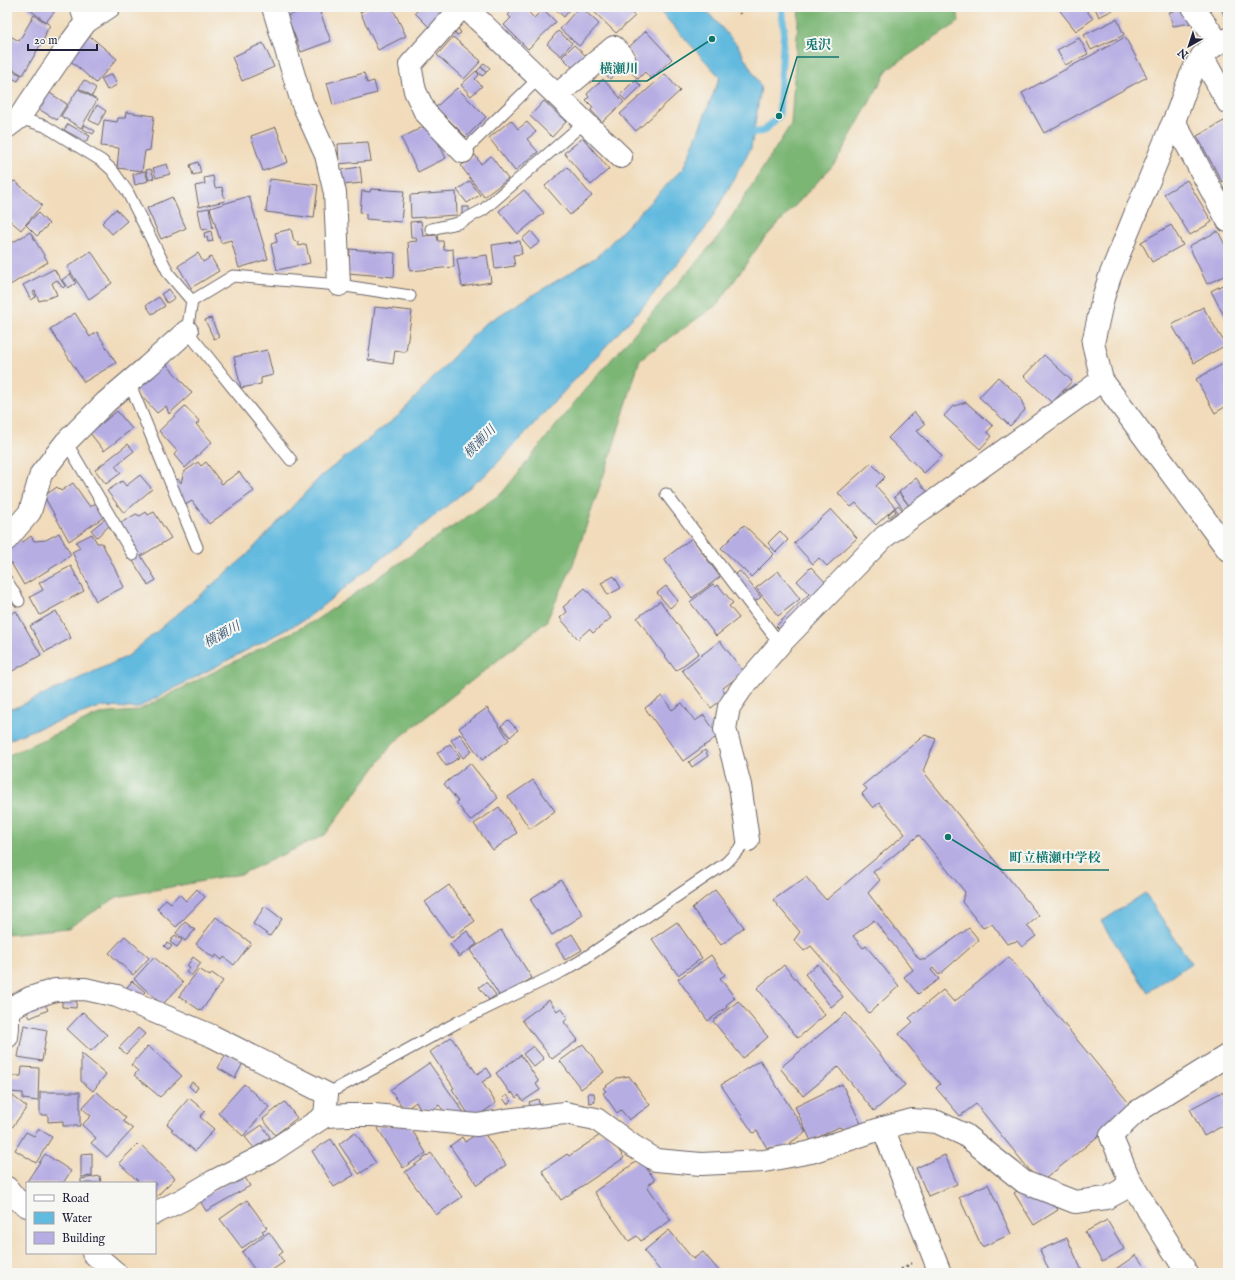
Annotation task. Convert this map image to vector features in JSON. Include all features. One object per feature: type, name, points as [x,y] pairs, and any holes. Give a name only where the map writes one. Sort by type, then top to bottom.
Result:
[{"type":"street","points":[[13,122],[69,45],[84,15],[109,7]]},
{"type":"street","points":[[273,7],[302,102],[326,156],[336,194],[339,285]]},
{"type":"street","points":[[463,152],[425,112],[415,91],[410,65],[463,7],[621,157]]},
{"type":"street","points":[[1194,7],[1216,45],[1228,103]]},
{"type":"street","points":[[1216,45],[1192,69],[1174,121],[1113,268],[1103,298],[1093,343],[1102,380],[1228,550]]},
{"type":"street","points":[[557,95],[614,47],[624,58]]},
{"type":"street","points":[[1174,121],[1228,221]]},
{"type":"street","points":[[7,539],[30,512],[41,474],[66,442],[106,402],[186,331]]},
{"type":"street","points":[[748,840],[740,785],[725,729],[729,707],[742,688],[780,644],[884,537],[1102,380]]},
{"type":"street","points":[[7,1038],[7,1011],[30,998],[55,990],[85,990],[117,996],[212,1036],[327,1094],[325,1116]]},
{"type":"street","points":[[1186,1273],[1130,1181],[1112,1136],[1135,1113],[1228,1055]]},
{"type":"street","points":[[156,1213],[269,1153],[325,1116],[374,1115],[477,1125],[565,1113],[596,1119],[633,1146],[656,1160],[701,1164],[764,1161],[811,1152],[912,1120],[937,1122],[965,1135],[1024,1182],[1075,1202],[1106,1198],[1122,1190],[1130,1181]]},
{"type":"street","points":[[883,1128],[940,1273]]},
{"type":"street","points":[[7,1188],[16,1199],[26,1205]]},
{"type":"street","points":[[94,1254],[116,1273]]},
{"type":"lane","points":[[463,152],[539,78]]},
{"type":"lane","points":[[13,122],[45,126],[102,161],[112,170],[127,191],[169,274],[192,301]]},
{"type":"lane","points":[[431,229],[458,223],[483,210],[585,122]]},
{"type":"lane","points":[[291,460],[186,331],[192,301],[233,276],[339,285],[410,296]]},
{"type":"lane","points":[[129,382],[197,547]]},
{"type":"lane","points":[[66,442],[132,555]]},
{"type":"lane","points":[[666,494],[780,644]]},
{"type":"lane","points":[[7,581],[18,601]]},
{"type":"lane","points":[[327,1094],[458,1022],[579,962],[726,863],[748,840]]},
{"type":"path","points":[[738,7],[740,14]]},
{"type":"green space","points":[[799,7],[957,7],[959,22],[888,69],[836,162],[762,241],[718,304],[640,359],[611,454],[572,567],[546,622],[393,743],[325,835],[241,874],[117,897],[68,928],[7,934],[7,756],[99,714],[137,711],[316,620],[502,493],[583,392],[720,235],[791,124]]},
{"type":"water","points":[[656,7],[703,7],[738,46],[761,87],[751,148],[708,225],[648,301],[490,471],[306,619],[137,708],[100,707],[27,732],[7,741],[7,710],[17,707],[128,656],[246,556],[321,476],[397,417],[483,325],[598,256],[684,167],[720,77]]},
{"type":"water","points":[[1145,893],[1191,963],[1148,992],[1101,922]]},
{"type":"building","points":[[26,7],[58,7],[46,22]]},
{"type":"building","points":[[311,7],[318,7],[331,41],[301,52],[287,16]]},
{"type":"building","points":[[371,7],[392,7],[406,36],[378,50],[360,12]]},
{"type":"building","points":[[421,7],[450,7],[429,27],[415,13]]},
{"type":"building","points":[[524,7],[534,18],[543,9],[556,22],[528,49],[504,25],[511,18],[508,15],[514,9],[518,12]]},
{"type":"building","points":[[553,7],[572,7],[564,17]]},
{"type":"building","points":[[579,7],[581,7],[599,24],[579,46],[560,29]]},
{"type":"building","points":[[589,7],[624,7],[635,16],[616,33]]},
{"type":"building","points":[[1057,7],[1084,7],[1093,19],[1076,31]]},
{"type":"building","points":[[1090,7],[1119,7],[1099,17],[1095,8],[1091,10]]},
{"type":"building","points":[[1221,7],[1228,7],[1228,17],[1225,18]]},
{"type":"building","points":[[1187,8],[1197,22],[1173,26],[1169,12]]},
{"type":"building","points":[[34,15],[50,25],[45,34],[46,35],[23,75],[7,66],[7,34],[19,41]]},
{"type":"building","points":[[1117,19],[1124,35],[1091,50],[1084,35]]},
{"type":"building","points":[[458,28],[461,33],[457,35],[454,31]]},
{"type":"building","points":[[558,31],[572,43],[561,56],[547,44]]},
{"type":"building","points":[[646,31],[672,59],[651,79],[645,72],[638,79],[627,68],[636,59],[627,49]]},
{"type":"building","points":[[85,32],[117,59],[96,83],[65,56]]},
{"type":"building","points":[[453,37],[481,61],[464,79],[437,55]]},
{"type":"building","points":[[1125,37],[1147,77],[1044,133],[1022,93]]},
{"type":"building","points":[[1079,38],[1088,54],[1065,65],[1057,50]]},
{"type":"building","points":[[263,43],[274,67],[242,81],[232,57]]},
{"type":"building","points":[[574,45],[587,57],[574,69],[562,57]]},
{"type":"building","points":[[611,59],[621,68],[610,79],[601,70]]},
{"type":"building","points":[[484,63],[490,68],[487,72],[481,67]]},
{"type":"building","points":[[481,67],[486,73],[482,76],[477,71]]},
{"type":"building","points":[[7,68],[21,75],[18,81],[7,76]]},
{"type":"building","points":[[476,71],[479,75],[475,79],[482,86],[471,96],[461,85]]},
{"type":"building","points":[[364,73],[367,83],[374,81],[377,93],[333,105],[327,83]]},
{"type":"building","points":[[112,74],[117,85],[107,90],[101,79]]},
{"type":"building","points":[[665,74],[680,91],[636,131],[620,114]]},
{"type":"building","points":[[603,79],[624,102],[602,122],[591,110],[593,107],[586,100],[589,97],[587,94]]},
{"type":"building","points":[[84,80],[96,88],[92,96],[79,88]]},
{"type":"building","points":[[635,80],[641,86],[626,101],[620,95]]},
{"type":"building","points":[[457,88],[486,117],[466,137],[436,107]]},
{"type":"building","points":[[78,89],[97,100],[81,128],[61,116]]},
{"type":"building","points":[[45,90],[67,104],[57,120],[35,107]]},
{"type":"building","points":[[544,101],[566,122],[552,137],[530,116]]},
{"type":"building","points":[[97,105],[106,111],[98,125],[89,120]]},
{"type":"building","points":[[126,112],[154,116],[150,150],[145,151],[142,171],[117,168],[119,148],[101,146],[104,120],[117,122],[118,118],[125,118]]},
{"type":"building","points":[[511,120],[518,129],[527,122],[536,132],[527,139],[538,152],[515,171],[489,138]]},
{"type":"building","points":[[1224,121],[1228,128],[1228,179],[1222,182],[1197,136]]},
{"type":"building","points":[[68,124],[90,136],[86,142],[64,130]]},
{"type":"building","points":[[429,124],[446,158],[418,172],[401,138]]},
{"type":"building","points":[[85,125],[95,131],[93,134],[83,129]]},
{"type":"building","points":[[276,127],[288,162],[263,171],[251,136]]},
{"type":"building","points":[[583,138],[609,169],[591,185],[564,153]]},
{"type":"building","points":[[368,142],[371,161],[339,164],[338,144]]},
{"type":"building","points":[[475,155],[481,164],[491,156],[508,179],[484,197],[461,166]]},
{"type":"building","points":[[198,162],[201,173],[193,175],[190,165]]},
{"type":"building","points":[[167,164],[170,174],[156,178],[153,168]]},
{"type":"building","points":[[360,167],[362,183],[342,185],[340,170]]},
{"type":"building","points":[[567,167],[592,196],[570,215],[545,186]]},
{"type":"building","points":[[151,169],[154,178],[149,180],[146,170]]},
{"type":"building","points":[[145,171],[148,181],[135,185],[133,174]]},
{"type":"building","points":[[213,176],[215,188],[222,187],[225,201],[199,207],[195,186],[205,184],[204,178]]},
{"type":"building","points":[[270,179],[318,185],[314,218],[266,212]]},
{"type":"building","points":[[1187,180],[1212,222],[1190,235],[1164,194]]},
{"type":"building","points":[[15,181],[42,205],[21,230],[7,218],[7,188],[12,182]]},
{"type":"building","points":[[470,181],[480,195],[467,203],[457,190]]},
{"type":"building","points":[[371,189],[404,191],[401,222],[366,219],[366,214],[360,213],[362,191],[370,192]]},
{"type":"building","points":[[524,190],[544,213],[518,234],[499,211]]},
{"type":"building","points":[[456,192],[457,215],[411,218],[410,195]]},
{"type":"building","points":[[249,196],[268,259],[239,268],[231,240],[221,243],[210,208]]},
{"type":"building","points":[[172,197],[186,228],[161,239],[147,208]]},
{"type":"building","points":[[462,207],[469,207],[469,214],[462,214]]},
{"type":"building","points":[[209,208],[213,228],[202,230],[198,210]]},
{"type":"building","points":[[116,209],[127,221],[112,234],[102,223]]},
{"type":"building","points":[[38,213],[49,224],[37,236],[26,225]]},
{"type":"building","points":[[421,221],[423,236],[437,235],[438,241],[443,241],[444,250],[453,249],[454,267],[410,271],[408,242],[417,241],[416,238],[411,238],[410,222]]},
{"type":"building","points":[[1171,225],[1183,245],[1152,262],[1141,242]]},
{"type":"building","points":[[291,229],[294,241],[298,242],[299,246],[306,244],[310,263],[277,270],[271,244],[277,242],[275,233]]},
{"type":"building","points":[[211,231],[213,241],[208,242],[204,233]]},
{"type":"building","points":[[531,231],[540,242],[531,249],[522,239]]},
{"type":"building","points":[[1218,231],[1228,251],[1228,274],[1207,284],[1189,246]]},
{"type":"building","points":[[30,232],[48,262],[7,287],[7,246]]},
{"type":"building","points":[[520,241],[522,254],[513,255],[515,266],[495,269],[492,245]]},
{"type":"building","points":[[350,249],[395,253],[394,277],[348,273]]},
{"type":"building","points":[[91,251],[112,283],[89,299],[67,267]]},
{"type":"building","points":[[198,253],[203,262],[211,257],[219,271],[191,288],[178,266]]},
{"type":"building","points":[[487,255],[491,282],[462,287],[457,259]]},
{"type":"building","points":[[54,269],[65,286],[63,288],[57,280],[52,283],[57,295],[39,301],[35,291],[33,292],[36,297],[31,300],[23,285]]},
{"type":"building","points":[[70,274],[76,283],[68,288],[62,280]]},
{"type":"building","points":[[1228,282],[1228,323],[1211,291]]},
{"type":"building","points":[[169,289],[175,298],[167,303],[161,294]]},
{"type":"building","points":[[159,297],[165,306],[152,314],[146,305]]},
{"type":"building","points":[[375,307],[412,311],[406,352],[395,350],[393,364],[368,360]]},
{"type":"building","points":[[1203,307],[1226,345],[1194,363],[1172,325]]},
{"type":"building","points":[[75,313],[90,337],[97,332],[116,363],[84,382],[50,329]]},
{"type":"building","points":[[211,318],[219,337],[214,339],[205,320]]},
{"type":"building","points":[[267,350],[273,375],[261,378],[261,384],[241,388],[234,357]]},
{"type":"building","points":[[1044,355],[1072,381],[1052,403],[1024,376]]},
{"type":"building","points":[[162,359],[192,393],[169,414],[166,406],[157,413],[132,386]]},
{"type":"building","points":[[1223,364],[1228,374],[1228,405],[1215,413],[1196,379]]},
{"type":"building","points":[[998,377],[1020,397],[1025,410],[1010,426],[979,397]]},
{"type":"building","points":[[1075,384],[1079,390],[1068,398],[1063,392]]},
{"type":"building","points":[[966,402],[993,426],[987,432],[992,436],[980,449],[944,416],[952,407]]},
{"type":"building","points":[[185,406],[200,422],[196,424],[212,442],[185,468],[174,455],[177,451],[159,431]]},
{"type":"building","points":[[117,411],[132,429],[104,451],[90,433]]},
{"type":"building","points":[[914,412],[925,424],[917,431],[942,456],[924,473],[888,438]]},
{"type":"building","points":[[128,444],[134,451],[115,466],[121,473],[106,484],[95,470]]},
{"type":"building","points":[[198,462],[201,466],[206,462],[222,484],[239,472],[254,491],[209,524],[192,501],[185,505],[172,484],[178,479],[181,483],[184,472]]},
{"type":"building","points":[[871,463],[885,477],[876,486],[895,507],[876,525],[856,503],[851,507],[838,493]]},
{"type":"building","points":[[140,475],[152,489],[124,513],[107,491],[122,481],[126,486]]},
{"type":"building","points":[[916,478],[929,494],[911,508],[899,492]]},
{"type":"building","points":[[73,483],[90,507],[99,501],[108,514],[69,541],[44,496],[57,487],[61,491]]},
{"type":"building","points":[[899,493],[910,507],[905,511],[894,497]]},
{"type":"building","points":[[898,505],[904,512],[900,515],[895,508]]},
{"type":"building","points":[[831,509],[857,538],[827,566],[819,558],[813,564],[794,543]]},
{"type":"building","points":[[894,509],[896,512],[889,517],[888,515]]},
{"type":"building","points":[[146,512],[148,515],[154,512],[171,538],[141,556],[156,580],[148,585],[131,558],[119,524],[136,514],[140,516]]},
{"type":"building","points":[[106,518],[111,524],[97,537],[91,530]]},
{"type":"building","points":[[744,525],[774,554],[751,577],[721,548]]},
{"type":"building","points":[[780,531],[788,540],[776,552],[768,543]]},
{"type":"building","points":[[59,533],[71,555],[24,585],[7,556],[7,548],[21,540],[23,542],[31,536],[34,541],[46,540]]},
{"type":"building","points":[[92,534],[97,543],[102,543],[124,587],[96,601],[72,552],[80,548],[76,542]]},
{"type":"building","points":[[692,538],[720,577],[692,598],[664,559]]},
{"type":"building","points":[[71,566],[84,591],[40,615],[30,597],[43,590],[39,583]]},
{"type":"building","points":[[811,567],[828,585],[781,631],[776,626],[809,594],[797,581]]},
{"type":"building","points":[[740,571],[761,597],[754,602],[733,576]]},
{"type":"building","points":[[778,571],[800,599],[778,616],[756,588]]},
{"type":"building","points":[[614,576],[621,588],[608,595],[601,583]]},
{"type":"building","points":[[713,584],[716,587],[718,585],[733,603],[729,606],[739,618],[716,636],[690,602]]},
{"type":"building","points":[[666,586],[678,601],[670,608],[657,593]]},
{"type":"building","points":[[585,588],[611,618],[593,633],[589,629],[578,639],[560,618],[567,612],[563,607]]},
{"type":"building","points":[[660,601],[699,653],[676,671],[637,618]]},
{"type":"building","points":[[16,611],[41,655],[7,674],[7,616]]},
{"type":"building","points":[[56,611],[71,638],[45,652],[30,626]]},
{"type":"building","points":[[720,641],[744,672],[722,689],[727,696],[711,708],[682,670]]},
{"type":"building","points":[[662,696],[672,710],[682,703],[695,721],[704,715],[718,736],[683,761],[645,708]]},
{"type":"building","points":[[487,708],[509,740],[482,760],[459,728]]},
{"type":"building","points":[[508,720],[518,730],[510,737],[501,726]]},
{"type":"building","points":[[460,734],[472,751],[463,758],[451,740]]},
{"type":"building","points":[[925,735],[936,739],[923,771],[1039,916],[1027,926],[1036,936],[1022,947],[1017,941],[1007,944],[992,924],[983,928],[962,902],[965,892],[919,835],[873,872],[880,880],[868,893],[919,959],[925,960],[969,928],[979,940],[939,975],[933,968],[931,970],[939,979],[918,994],[904,977],[913,970],[874,920],[853,936],[863,948],[866,946],[899,986],[869,1013],[811,946],[804,951],[794,940],[800,932],[773,900],[806,877],[826,900],[905,834],[879,803],[873,808],[862,794],[867,789],[863,785]]},
{"type":"building","points":[[450,744],[460,757],[446,766],[437,753]]},
{"type":"building","points":[[705,750],[708,756],[692,767],[689,762]]},
{"type":"building","points":[[470,763],[498,798],[470,821],[456,802],[458,801],[444,784]]},
{"type":"building","points":[[533,780],[555,811],[530,829],[508,797]]},
{"type":"building","points":[[499,807],[517,833],[493,850],[474,824]]},
{"type":"building","points":[[561,880],[583,915],[552,935],[530,899]]},
{"type":"building","points":[[449,885],[475,921],[451,938],[425,902]]},
{"type":"building","points":[[197,889],[205,897],[176,927],[157,909],[166,899],[171,903],[179,894],[186,901]]},
{"type":"building","points":[[715,890],[744,927],[721,945],[692,908]]},
{"type":"building","points":[[265,906],[282,919],[270,936],[253,924]]},
{"type":"building","points":[[216,917],[251,943],[234,965],[224,957],[222,960],[216,955],[214,958],[196,944]]},
{"type":"building","points":[[185,922],[195,930],[185,941],[176,933]]},
{"type":"building","points":[[677,922],[702,958],[678,975],[652,939]]},
{"type":"building","points":[[501,930],[532,978],[501,998],[470,950]]},
{"type":"building","points":[[467,931],[477,944],[459,957],[450,944]]},
{"type":"building","points":[[572,934],[582,950],[565,960],[556,944]]},
{"type":"building","points":[[175,935],[182,940],[177,947],[170,942]]},
{"type":"building","points":[[125,936],[149,958],[133,975],[109,953]]},
{"type":"building","points":[[167,943],[172,946],[169,950],[164,946]]},
{"type":"building","points":[[711,955],[725,975],[720,978],[735,998],[726,1005],[727,1007],[708,1021],[678,979]]},
{"type":"building","points":[[154,957],[183,983],[162,1005],[134,979]]},
{"type":"building","points":[[193,957],[201,963],[191,976],[186,972],[190,967],[187,966]]},
{"type":"building","points":[[1009,957],[1133,1108],[1040,1183],[976,1104],[960,1116],[936,1088],[940,1084],[899,1034],[913,1022],[909,1018],[943,990],[954,1002]]},
{"type":"building","points":[[818,964],[843,997],[831,1007],[805,974]]},
{"type":"building","points":[[784,965],[825,1015],[798,1038],[757,988]]},
{"type":"building","points":[[199,969],[210,976],[212,973],[223,981],[201,1011],[179,996]]},
{"type":"building","points":[[132,981],[145,992],[141,996],[124,991]]},
{"type":"building","points":[[486,982],[496,995],[489,1000],[479,987]]},
{"type":"building","points":[[62,993],[77,993],[76,1008],[62,1007]]},
{"type":"building","points":[[42,998],[48,1010],[30,1018],[24,1006]]},
{"type":"building","points":[[549,1000],[557,1011],[561,1008],[568,1018],[564,1022],[578,1040],[552,1059],[522,1020]]},
{"type":"building","points":[[738,1001],[768,1037],[743,1058],[713,1021]]},
{"type":"building","points":[[83,1012],[107,1035],[91,1051],[67,1029]]},
{"type":"building","points":[[846,1013],[905,1085],[874,1111],[838,1067],[803,1096],[780,1068]]},
{"type":"building","points":[[24,1025],[47,1030],[42,1061],[18,1057]]},
{"type":"building","points":[[138,1028],[145,1034],[126,1054],[119,1048]]},
{"type":"building","points":[[451,1037],[477,1074],[487,1068],[492,1076],[482,1082],[496,1103],[475,1118],[467,1112],[452,1089],[454,1088],[430,1052]]},
{"type":"building","points":[[583,1044],[604,1072],[581,1089],[560,1061]]},
{"type":"building","points":[[148,1046],[182,1076],[160,1097],[134,1075],[138,1071],[131,1065]]},
{"type":"building","points":[[533,1046],[544,1059],[534,1067],[523,1054]]},
{"type":"building","points":[[81,1053],[106,1074],[93,1091],[81,1081]]},
{"type":"building","points":[[227,1053],[243,1063],[235,1078],[218,1068]]},
{"type":"building","points":[[521,1055],[539,1082],[536,1084],[540,1090],[523,1101],[519,1095],[516,1098],[512,1092],[511,1094],[496,1073]]},
{"type":"building","points":[[760,1060],[806,1132],[784,1147],[767,1148],[757,1131],[753,1133],[721,1085]]},
{"type":"building","points":[[429,1063],[465,1114],[445,1112],[439,1105],[432,1110],[421,1109],[416,1102],[405,1110],[390,1090]]},
{"type":"building","points":[[22,1067],[39,1068],[38,1101],[23,1099],[23,1093],[9,1092],[9,1076],[21,1076]]},
{"type":"building","points":[[629,1076],[650,1105],[629,1120],[621,1110],[617,1113],[603,1093],[606,1091],[603,1088],[617,1078]]},
{"type":"building","points":[[192,1082],[198,1087],[195,1092],[189,1086]]},
{"type":"building","points":[[244,1084],[269,1107],[243,1136],[218,1113]]},
{"type":"building","points":[[842,1084],[863,1128],[849,1131],[839,1127],[811,1141],[795,1107]]},
{"type":"building","points":[[40,1092],[80,1092],[80,1126],[63,1126],[63,1121],[48,1122],[48,1115],[40,1115]]},
{"type":"building","points":[[97,1092],[126,1118],[123,1121],[133,1129],[107,1157],[91,1143],[96,1138],[82,1125],[91,1116],[82,1108]]},
{"type":"building","points":[[1222,1092],[1228,1103],[1228,1123],[1204,1136],[1190,1109]]},
{"type":"building","points":[[588,1093],[594,1093],[595,1102],[589,1103]]},
{"type":"building","points":[[507,1095],[512,1101],[507,1104],[503,1098]]},
{"type":"building","points":[[13,1096],[27,1107],[11,1129],[7,1127],[7,1104]]},
{"type":"building","points":[[189,1098],[205,1111],[200,1117],[214,1129],[195,1151],[171,1130],[173,1129],[167,1124]]},
{"type":"building","points":[[538,1099],[540,1107],[531,1109],[529,1102]]},
{"type":"building","points":[[285,1102],[297,1118],[275,1135],[263,1119]]},
{"type":"building","points":[[262,1125],[270,1137],[254,1148],[245,1137]]},
{"type":"building","points":[[409,1125],[426,1153],[403,1168],[377,1127]]},
{"type":"building","points":[[39,1129],[52,1137],[36,1163],[15,1150],[26,1132],[34,1136]]},
{"type":"building","points":[[482,1130],[506,1165],[477,1185],[450,1146],[462,1137],[465,1142]]},
{"type":"building","points":[[606,1131],[624,1158],[561,1200],[542,1171],[567,1154],[569,1156]]},
{"type":"building","points":[[355,1132],[376,1163],[359,1174],[339,1144]]},
{"type":"building","points":[[331,1139],[354,1175],[334,1187],[312,1151]]},
{"type":"building","points":[[139,1143],[175,1178],[156,1197],[156,1182],[139,1182],[119,1163]]},
{"type":"building","points":[[92,1153],[92,1176],[81,1177],[81,1154]]},
{"type":"building","points":[[431,1153],[462,1197],[436,1215],[405,1172]]},
{"type":"building","points":[[45,1154],[71,1171],[64,1182],[27,1182]]},
{"type":"building","points":[[945,1155],[957,1184],[928,1196],[916,1168]]},
{"type":"building","points":[[640,1159],[655,1180],[647,1186],[671,1220],[641,1241],[637,1236],[629,1241],[594,1192]]},
{"type":"building","points":[[243,1174],[250,1186],[206,1211],[199,1199]]},
{"type":"building","points":[[100,1176],[101,1182],[81,1182],[81,1179]]},
{"type":"building","points":[[988,1184],[1011,1234],[982,1247],[959,1197]]},
{"type":"building","points":[[1021,1188],[1053,1202],[1058,1210],[1034,1225],[1014,1193]]},
{"type":"building","points":[[247,1200],[267,1228],[262,1231],[264,1233],[242,1248],[220,1219]]},
{"type":"building","points":[[1107,1220],[1124,1249],[1102,1262],[1085,1232]]},
{"type":"building","points":[[669,1230],[693,1259],[703,1252],[719,1271],[716,1273],[662,1273],[644,1251]]},
{"type":"building","points":[[269,1232],[283,1252],[279,1255],[284,1262],[268,1273],[257,1273],[242,1252]]},
{"type":"building","points":[[1067,1238],[1083,1273],[1050,1273],[1040,1250]]},
{"type":"building","points":[[1136,1255],[1149,1273],[1110,1273]]},
{"type":"waterway","points":[[745,134],[764,131],[779,116],[784,27],[781,7]]},
{"type":"place","name":"横瀬川","points":[[712,39]]},
{"type":"place","name":"兎沢","points":[[779,116]]},
{"type":"place","name":"町立横瀬中学校","points":[[948,837]]}]
